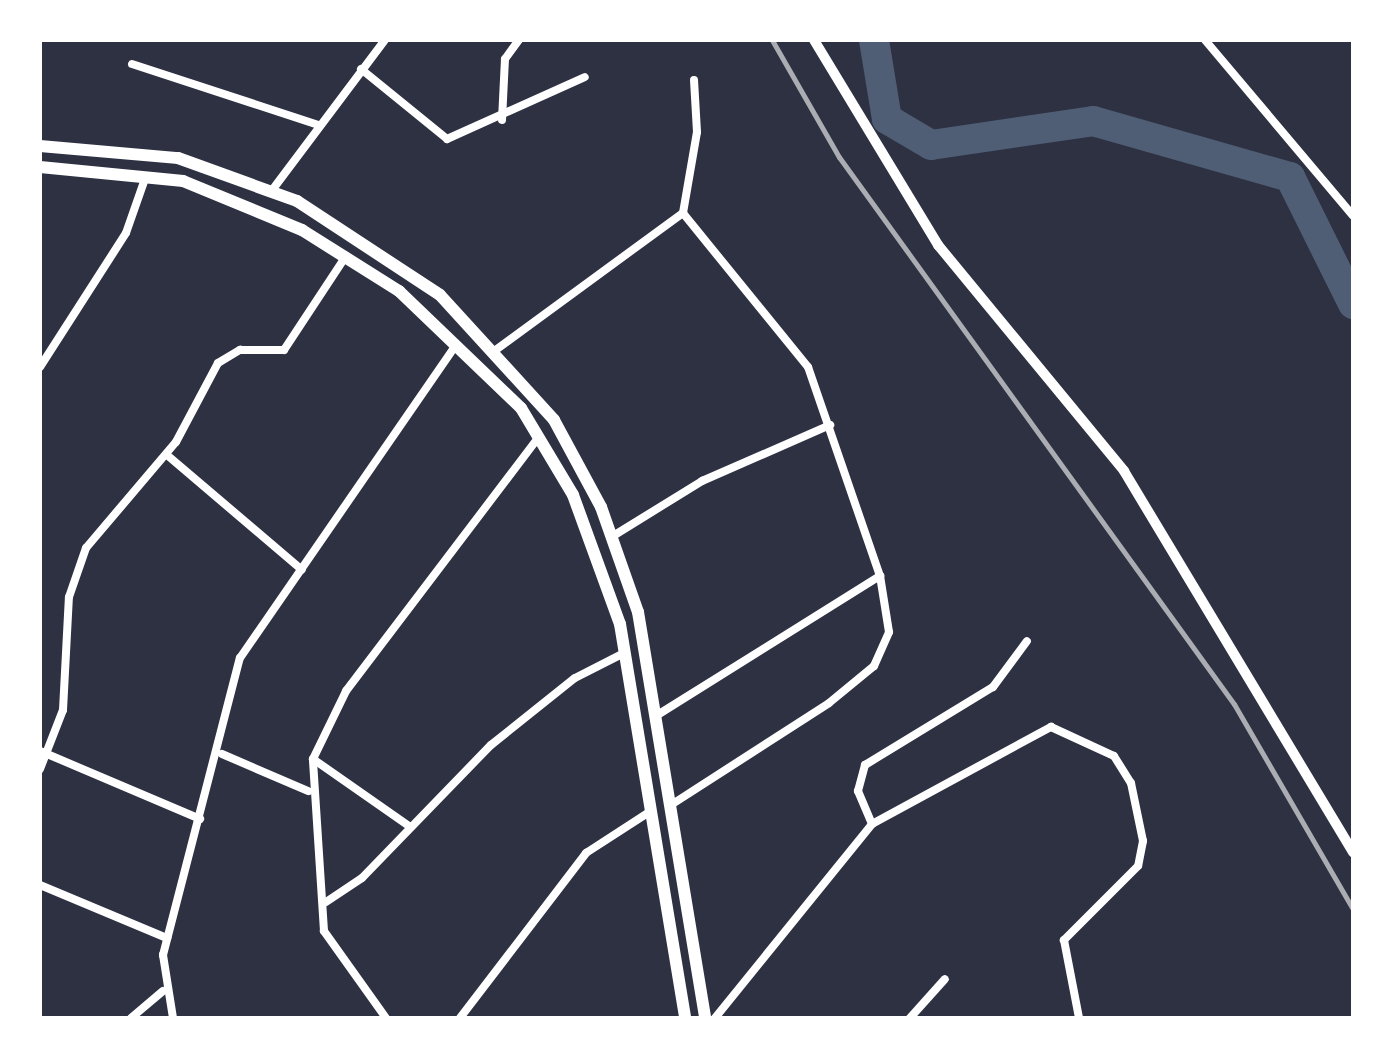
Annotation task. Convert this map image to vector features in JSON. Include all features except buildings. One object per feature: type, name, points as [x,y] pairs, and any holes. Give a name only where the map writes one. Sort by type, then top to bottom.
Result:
[{"type":"main road","points":[[40,146],[165,156],[241,176],[273,189],[406,268],[497,350],[554,420],[613,536],[658,714],[706,1018]]},
{"type":"main road","points":[[40,167],[147,174],[234,198],[346,256],[458,342],[540,435],[588,529],[626,652],[685,1018]]},
{"type":"main road","points":[[234,198],[241,176]]},
{"type":"street","points":[[273,189],[384,40]]},
{"type":"street","points":[[502,120],[505,59],[519,40]]},
{"type":"street","points":[[814,40],[938,245],[1124,471],[1353,852]]},
{"type":"street","points":[[1205,40],[1353,216]]},
{"type":"street","points":[[132,64],[318,125]]},
{"type":"street","points":[[361,69],[439,137],[502,120],[584,78]]},
{"type":"street","points":[[497,350],[682,213],[697,132],[694,80]]},
{"type":"street","points":[[40,367],[126,233],[147,174]]},
{"type":"street","points":[[674,802],[874,666],[890,632],[880,576],[808,367],[682,213]]},
{"type":"street","points":[[40,768],[64,710],[76,571],[100,528],[167,454],[218,363],[240,350],[284,350],[346,256]]},
{"type":"street","points":[[173,1018],[163,991],[167,938],[222,754],[248,638],[302,570],[458,342]]},
{"type":"street","points":[[613,536],[702,481],[830,425]]},
{"type":"street","points":[[386,1018],[328,940],[326,902],[308,790],[314,759],[338,702],[540,435]]},
{"type":"street","points":[[167,454],[302,570]]},
{"type":"street","points":[[658,714],[880,576]]},
{"type":"street","points":[[872,824],[858,791],[865,765],[993,687],[1027,640]]},
{"type":"street","points":[[326,902],[362,878],[409,826],[553,694],[626,652]]},
{"type":"street","points":[[715,1018],[872,824],[1043,728],[1114,756],[1136,796],[1142,854],[1064,940],[1079,1018]]},
{"type":"street","points":[[44,752],[200,819]]},
{"type":"street","points":[[222,754],[308,790]]},
{"type":"street","points":[[314,759],[409,826]]},
{"type":"street","points":[[460,1018],[586,854],[652,811]]},
{"type":"street","points":[[40,884],[167,938]]},
{"type":"street","points":[[910,1018],[945,979]]},
{"type":"street","points":[[131,1018],[163,991]]},
{"type":"waterway","points":[[874,40],[887,119],[931,145],[1093,121],[1290,177],[1353,304]]},
{"type":"railway","points":[[772,40],[839,157],[1234,704],[1353,909]]}]
